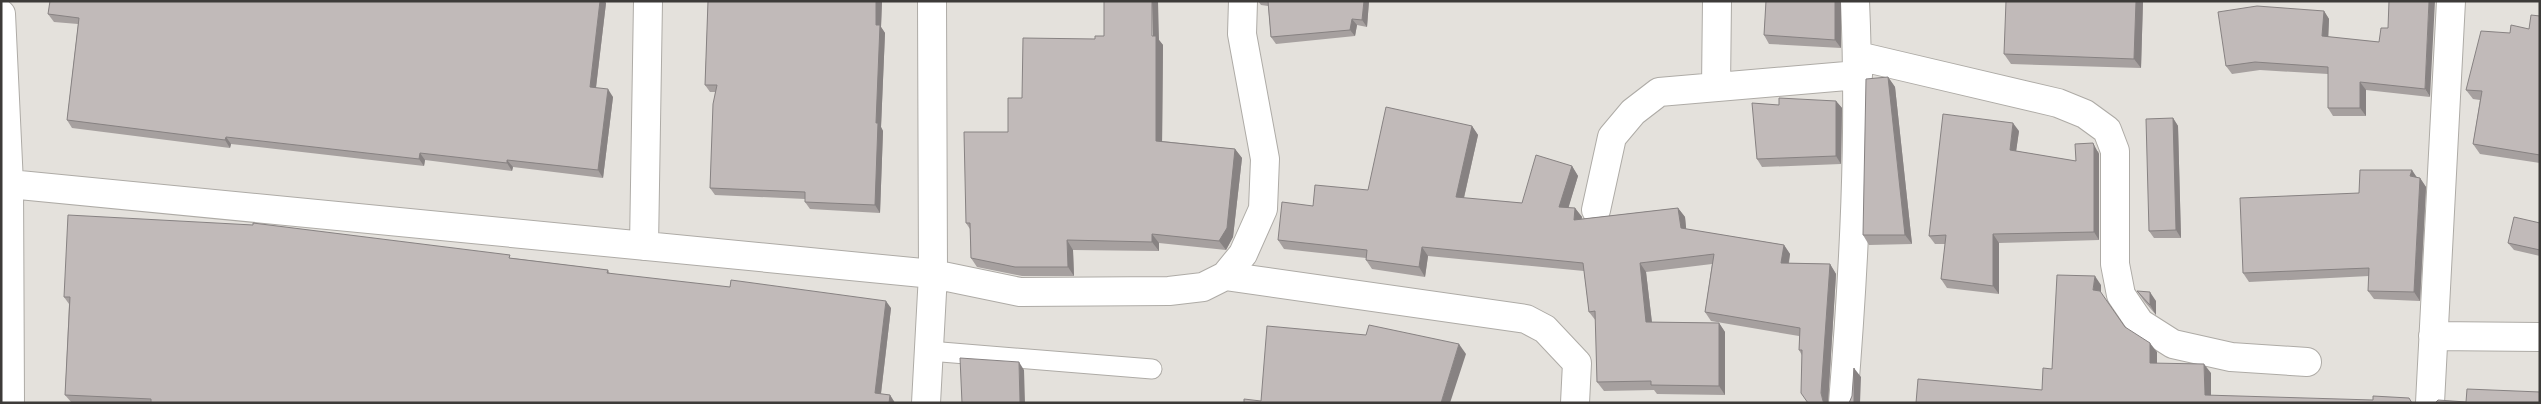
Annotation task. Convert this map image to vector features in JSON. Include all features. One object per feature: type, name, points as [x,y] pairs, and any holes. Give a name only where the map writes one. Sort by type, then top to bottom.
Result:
[{"type":"street","points":[[644,246],[648,1]]},
{"type":"street","points":[[926,403],[933,274],[932,1]]},
{"type":"street","points":[[9,184],[933,274],[1020,292],[1169,292],[1203,287],[1225,276],[1243,254],[1263,209],[1265,159],[1242,34],[1243,1]]},
{"type":"street","points":[[1716,88],[1717,1]]},
{"type":"street","points":[[1843,403],[1853,279],[1858,65],[1855,1]]},
{"type":"street","points":[[2430,403],[2451,1]]},
{"type":"street","points":[[1,14],[9,184],[10,403]]},
{"type":"street","points":[[1596,210],[1612,137],[1633,112],[1659,92],[1716,88],[1858,65],[2058,103],[2085,114],[2107,130],[2115,151],[2114,264],[2121,294],[2140,323],[2174,344],[2231,357],[2307,362]]},
{"type":"street","points":[[1225,276],[1526,318],[1545,329],[1577,363],[1575,403]]},
{"type":"street","points":[[2433,336],[2540,337]]},
{"type":"lane","points":[[929,351],[1152,369]]},
{"type":"building","points":[[50,1],[600,1],[590,87],[608,89],[598,170],[507,160],[507,163],[420,153],[419,159],[226,137],[225,140],[67,120],[79,18],[48,14]]},
{"type":"building","points":[[708,1],[876,1],[876,25],[880,25],[875,205],[805,202],[805,192],[710,188],[713,104],[717,85],[705,85]]},
{"type":"building","points":[[1104,1],[1152,1],[1152,36],[1156,36],[1156,141],[1235,149],[1227,228],[1219,241],[1152,234],[1152,242],[1067,240],[1068,267],[1015,267],[971,258],[970,223],[966,223],[964,132],[1008,132],[1008,98],[1022,98],[1023,38],[1095,39],[1095,36],[1104,36]]},
{"type":"building","points":[[1268,1],[1364,1],[1362,20],[1352,19],[1350,30],[1271,37]]},
{"type":"building","points":[[1766,1],[1835,1],[1835,40],[1764,35]]},
{"type":"building","points":[[2006,1],[2136,1],[2134,59],[2004,54]]},
{"type":"building","points":[[2389,1],[2429,1],[2425,89],[2360,82],[2360,108],[2328,108],[2328,67],[2255,62],[2226,66],[2218,12],[2257,6],[2324,11],[2322,36],[2379,42],[2381,28],[2388,28]]},
{"type":"building","points":[[2531,15],[2540,16],[2540,155],[2473,144],[2482,91],[2466,90],[2481,31],[2510,33],[2511,25],[2529,29]]},
{"type":"building","points":[[1888,77],[1905,235],[1863,235],[1866,79]]},
{"type":"building","points":[[1779,98],[1836,101],[1836,156],[1757,159],[1752,103],[1779,105]]},
{"type":"building","points":[[1386,107],[1472,126],[1456,197],[1522,203],[1536,155],[1572,166],[1559,207],[1575,208],[1574,220],[1678,208],[1681,228],[1784,245],[1781,263],[1830,264],[1821,393],[1824,403],[1808,403],[1801,393],[1802,350],[1799,350],[1800,328],[1705,312],[1714,254],[1640,263],[1646,322],[1719,323],[1719,386],[1651,385],[1651,381],[1597,382],[1595,311],[1589,312],[1583,263],[1422,247],[1419,267],[1366,260],[1367,250],[1278,240],[1282,202],[1313,206],[1315,185],[1368,190]]},
{"type":"building","points":[[1943,114],[2013,123],[2010,150],[2076,161],[2075,144],[2093,143],[2094,232],[1993,234],[1993,286],[1941,279],[1946,235],[1929,236]]},
{"type":"building","points":[[2173,118],[2176,230],[2149,231],[2146,119]]},
{"type":"building","points":[[2360,170],[2412,170],[2410,176],[2420,178],[2414,292],[2368,291],[2369,268],[2243,273],[2240,198],[2359,193]]},
{"type":"building","points":[[68,215],[253,225],[253,223],[510,255],[509,258],[608,270],[607,273],[730,287],[731,280],[886,301],[875,393],[890,395],[889,403],[151,403],[151,399],[65,395],[70,297],[64,297]]},
{"type":"building","points":[[2514,217],[2540,223],[2540,250],[2508,243]]},
{"type":"building","points":[[2057,275],[2095,276],[2093,290],[2100,291],[2125,327],[2150,343],[2150,363],[2204,364],[2205,395],[2373,400],[2373,396],[2409,398],[2412,403],[1916,403],[1918,379],[2042,390],[2043,368],[2052,369]]},
{"type":"building","points":[[2137,291],[2150,292],[2150,305]]},
{"type":"building","points":[[1369,325],[1459,344],[1441,403],[1244,403],[1244,399],[1261,401],[1267,326],[1366,335]]},
{"type":"building","points":[[960,358],[1019,362],[1020,403],[962,403]]},
{"type":"building","points":[[1854,368],[1854,403],[1849,403],[1852,396]]},
{"type":"building","points":[[2467,389],[2540,392],[2540,403],[2435,403],[2438,400],[2466,402]]}]
